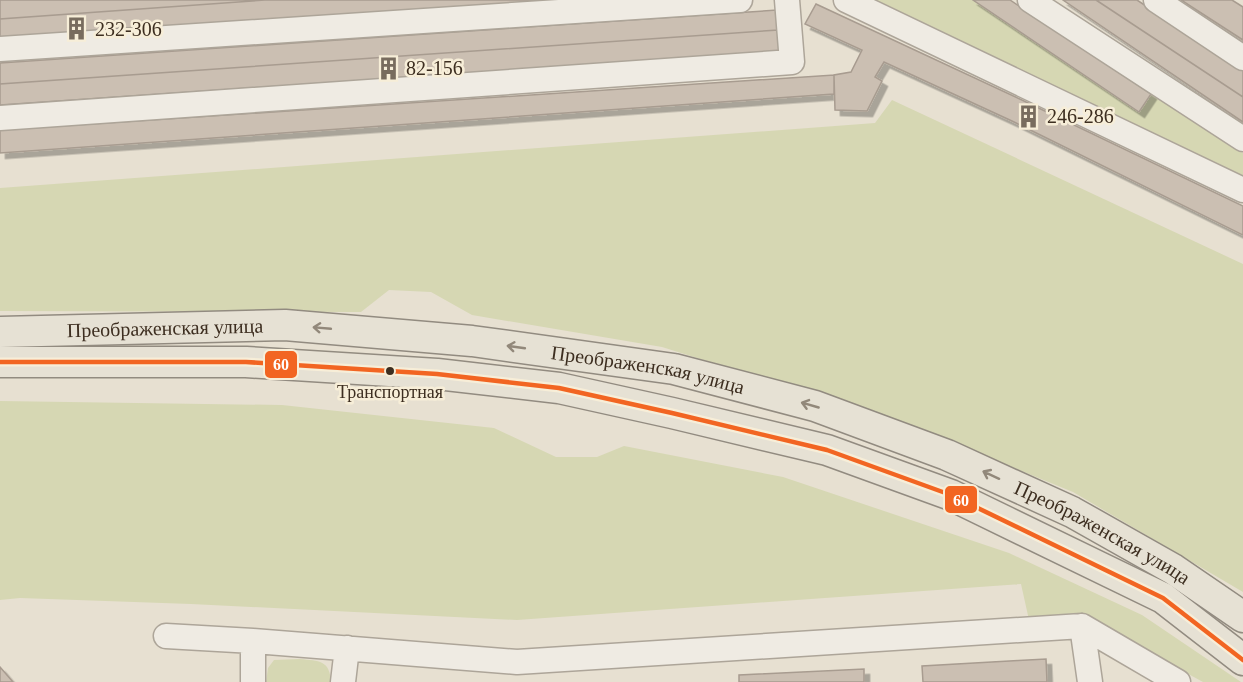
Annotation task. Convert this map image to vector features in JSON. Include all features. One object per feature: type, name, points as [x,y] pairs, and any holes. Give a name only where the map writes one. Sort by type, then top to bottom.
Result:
[{"type":"main road","name":"Преображенская улица","points":[[0,332],[285,325],[472,341],[674,369],[816,406],[947,455],[1072,512],[1173,569],[1243,617]]},
{"type":"main road","name":"Преображенская улица","points":[[0,362],[246,362],[437,374],[559,388],[694,418],[826,450],[951,495],[1163,598],[1243,660]]},
{"type":"street","points":[[0,49],[741,0]]},
{"type":"street","points":[[0,118],[792,62],[788,0]]},
{"type":"street","points":[[846,0],[1243,190]]},
{"type":"street","points":[[1030,0],[1243,140]]},
{"type":"street","points":[[1156,0],[1243,58]]},
{"type":"street","points":[[1082,626],[1090,682]]},
{"type":"street","points":[[166,636],[347,648],[516,672],[1082,626],[1178,682]]},
{"type":"street","points":[[253,682],[254,641]]},
{"type":"street","points":[[343,682],[347,648]]},
{"type":"green space","points":[[870,0],[973,0],[1139,111],[1151,94],[1243,153],[1243,182]]},
{"type":"green space","points":[[892,100],[1243,264],[1243,592],[1073,492],[907,424],[662,347],[472,315],[431,292],[389,290],[361,312],[0,311],[0,188],[875,123]]},
{"type":"green space","points":[[0,401],[282,405],[494,428],[556,457],[597,457],[624,446],[783,477],[1009,553],[1142,615],[1241,682],[1203,682],[1082,616],[1029,620],[1021,584],[517,620],[191,604],[20,598],[0,600]]},
{"type":"green space","points":[[300,659],[322,663],[328,669],[331,682],[266,682],[268,668],[274,660]]},
{"type":"building","points":[[0,0],[265,0],[0,19]]},
{"type":"building","name":"232-306","points":[[265,0],[574,0],[0,40],[0,19]]},
{"type":"building","points":[[973,0],[1010,0],[1151,94],[1139,112]]},
{"type":"building","points":[[1063,0],[1096,0],[1243,97],[1243,122]]},
{"type":"building","points":[[1096,0],[1137,0],[1243,70],[1243,97]]},
{"type":"building","points":[[1181,0],[1232,0],[1243,7],[1243,40]]},
{"type":"building","name":"246-286","points":[[816,4],[1243,206],[1243,235],[1012,121],[884,62],[875,77],[882,81],[867,111],[835,110],[834,75],[851,72],[862,50],[805,24]]},
{"type":"building","points":[[777,10],[778,30],[0,84],[0,63]]},
{"type":"building","name":"82-156","points":[[778,30],[780,52],[0,105],[0,84]]},
{"type":"building","points":[[834,75],[834,94],[0,153],[0,130]]},
{"type":"building","points":[[1046,659],[1047,682],[923,682],[922,666]]},
{"type":"building","points":[[0,667],[13,682],[0,682]]},
{"type":"building","points":[[864,669],[864,682],[739,682],[739,675]]},
{"type":"transit line","name":"60","points":[[0,362],[246,362],[437,374],[559,388],[827,450],[951,495],[1163,598],[1243,660]]},
{"type":"place","name":"232-306","points":[[77,29]]},
{"type":"place","name":"82-156","points":[[388,68]]},
{"type":"place","name":"246-286","points":[[1029,116]]},
{"type":"place","name":"Транспортная","points":[[390,371]]}]
